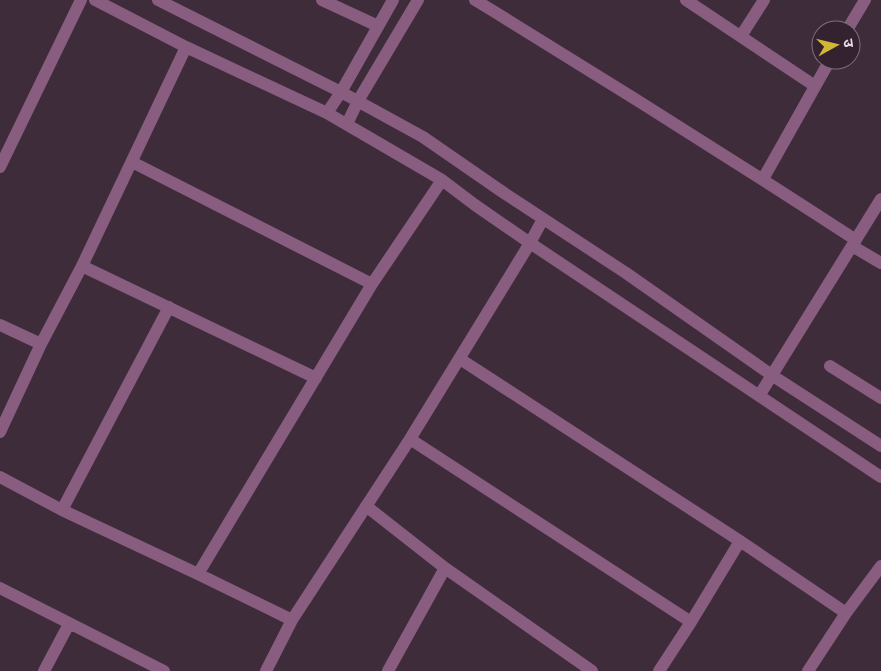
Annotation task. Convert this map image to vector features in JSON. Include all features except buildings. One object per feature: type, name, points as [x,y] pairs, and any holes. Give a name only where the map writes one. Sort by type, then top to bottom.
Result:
[{"type":"street","points":[[0,167],[81,0]]},
{"type":"street","points":[[95,0],[186,47],[326,113],[442,180],[530,243],[881,477]]},
{"type":"street","points":[[158,0],[341,92],[423,137],[634,279],[773,376],[881,446]]},
{"type":"street","points":[[322,0],[378,26]]},
{"type":"street","points":[[326,113],[341,92],[393,0]]},
{"type":"street","points":[[347,124],[418,0]]},
{"type":"street","points":[[475,0],[763,179],[881,263]]},
{"type":"street","points":[[688,0],[815,86]]},
{"type":"street","points":[[741,36],[764,0]]},
{"type":"street","points":[[853,20],[865,0]]},
{"type":"street","points":[[0,432],[41,344],[82,266],[186,47]]},
{"type":"street","points":[[763,179],[824,70]]},
{"type":"street","points":[[132,162],[372,284]]},
{"type":"street","points":[[198,574],[372,284],[442,180]]},
{"type":"street","points":[[759,396],[881,200]]},
{"type":"street","points":[[266,671],[292,620],[410,439],[543,219]]},
{"type":"street","points":[[82,266],[316,378]]},
{"type":"street","points":[[62,510],[169,307]]},
{"type":"street","points":[[0,326],[41,344]]},
{"type":"street","points":[[460,359],[740,541],[846,613]]},
{"type":"street","points":[[830,366],[881,398]]},
{"type":"street","points":[[410,439],[691,622]]},
{"type":"street","points":[[0,476],[62,510],[292,620]]},
{"type":"street","points":[[366,506],[444,568],[592,671]]},
{"type":"street","points":[[659,671],[740,541]]},
{"type":"street","points":[[808,671],[846,613],[881,566]]},
{"type":"street","points":[[388,671],[444,568]]},
{"type":"street","points":[[0,588],[164,671]]},
{"type":"street","points":[[44,671],[69,624]]}]
